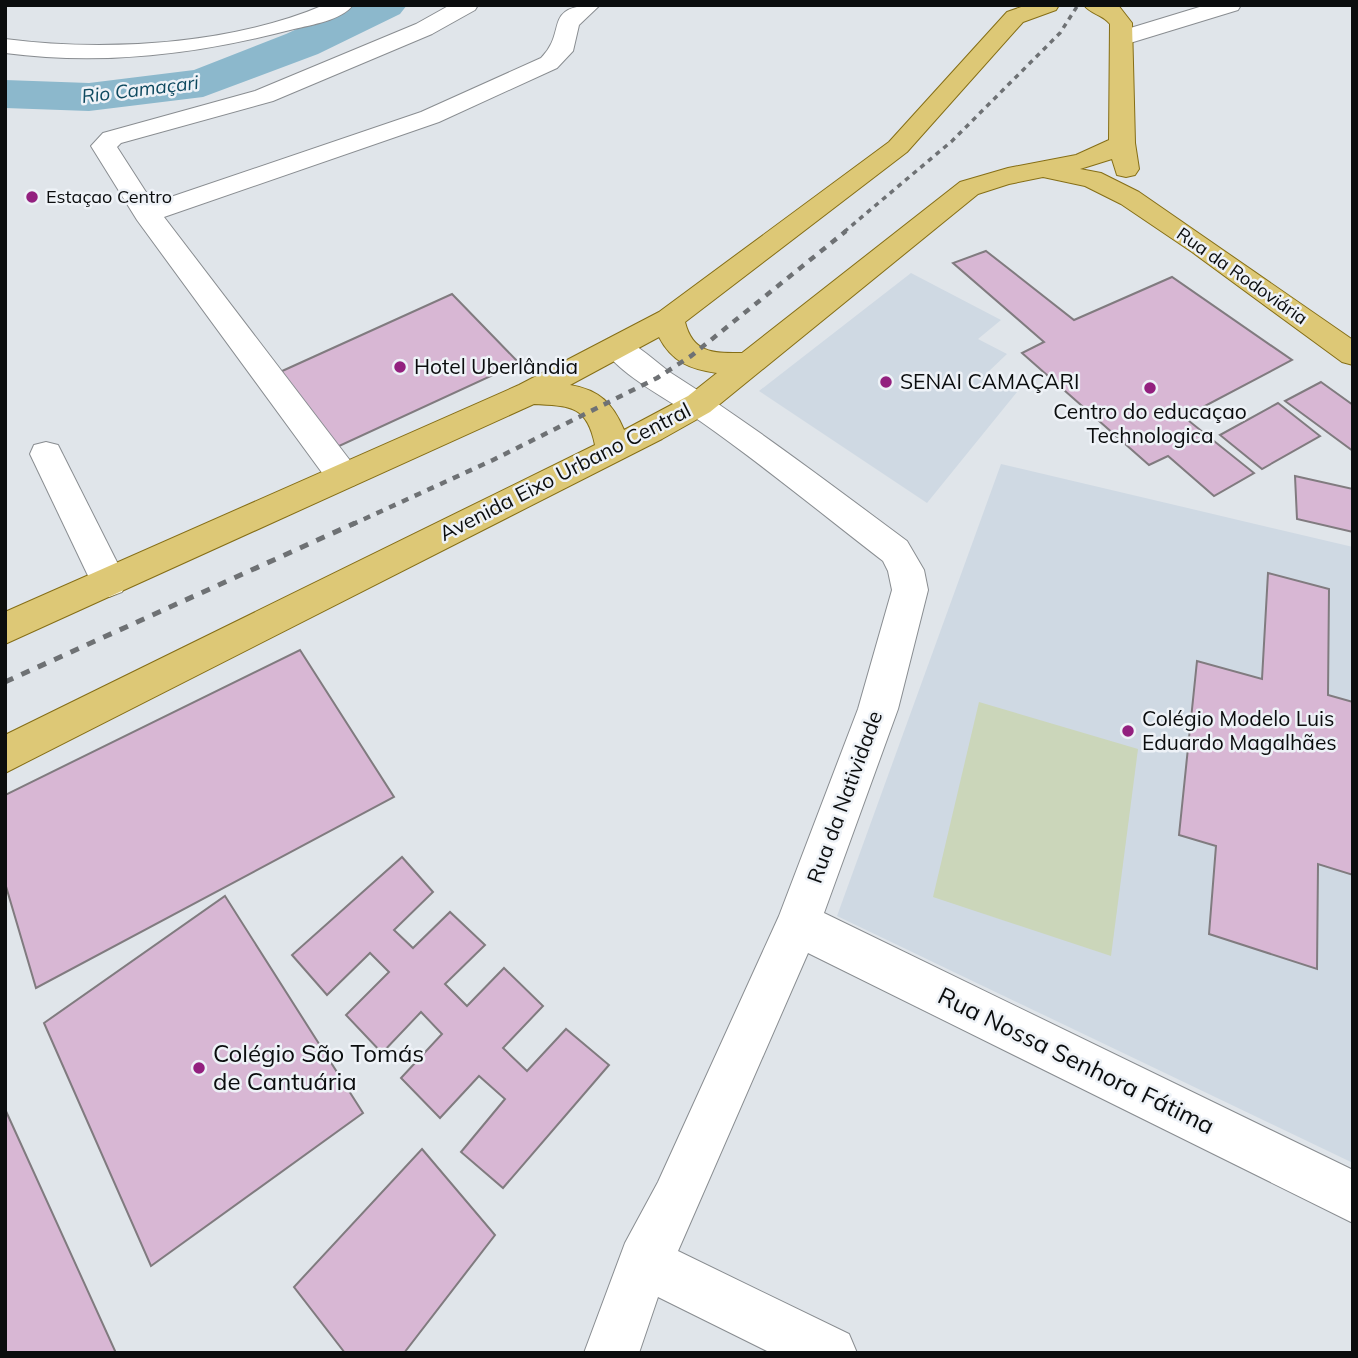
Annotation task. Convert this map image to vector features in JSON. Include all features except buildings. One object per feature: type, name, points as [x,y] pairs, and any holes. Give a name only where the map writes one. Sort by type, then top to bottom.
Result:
[{"type":"main road","points":[[5,629],[530,393],[669,319],[898,147],[1019,11],[1048,5]]},
{"type":"main road","points":[[1110,16],[1130,198]]},
{"type":"main road","name":"Avenida Eixo Urbano Central","points":[[5,755],[613,450],[699,404],[968,188],[994,177],[1084,163],[1103,156],[1122,143]]},
{"type":"main road","name":"Rua da Rodoviária","points":[[1039,171],[1093,178],[1130,198],[1240,272],[1353,355]]},
{"type":"main road","points":[[669,319],[671,337],[691,356],[712,363],[747,364]]},
{"type":"main road","points":[[530,393],[576,395],[589,401],[598,408],[609,428],[613,450]]},
{"type":"street","points":[[5,46],[38,52],[94,54],[166,49],[245,35],[326,14],[342,5]]},
{"type":"street","points":[[343,476],[147,214],[104,146],[111,138],[264,96],[424,29],[467,5]]},
{"type":"street","points":[[147,214],[430,117],[549,63],[561,51],[568,22],[589,5]]},
{"type":"street","points":[[1110,16],[1160,27],[1230,5]]},
{"type":"street","name":"Rua da Natividade","points":[[611,1353],[644,1262],[676,1200],[798,924],[878,709],[910,590],[906,570],[895,551],[699,404],[657,378],[618,348]]},
{"type":"street","points":[[46,454],[109,582]]},
{"type":"street","name":"Rua Nossa Senhora Fátima","points":[[798,924],[1353,1197]]},
{"type":"street","points":[[644,1262],[830,1353]]},
{"type":"shaded area","name":"SENAI CAMAÇARI","points":[[911,273],[1001,320],[978,339],[1007,354],[987,373],[1017,392],[927,503],[759,391]]},
{"type":"shaded area","name":"Colégio Modelo Luis Eduardo Magalhães","points":[[1001,464],[1353,547],[1353,1163],[837,916]]},
{"type":"green space","points":[[979,702],[1138,749],[1111,956],[933,897]]},
{"type":"waterway","name":"Rio Camaçari","points":[[5,94],[89,97],[203,83],[302,44],[385,5]]},
{"type":"railway","points":[[844,232],[952,141],[1060,33],[1078,5]]},
{"type":"railway","points":[[351,525],[493,460],[657,378],[691,356],[846,231]]},
{"type":"railway","points":[[5,682],[355,523]]},
{"type":"place","name":"Estaçao Centro","points":[[32,197]]},
{"type":"place","name":"Hotel Uberlândia","points":[[400,367]]},
{"type":"place","name":"SENAI CAMAÇARI","points":[[886,382]]},
{"type":"place","name":"Centro do educaçao Technologica","points":[[1150,388]]},
{"type":"place","name":"Colégio Modelo Luis Eduardo Magalhães","points":[[1128,731]]},
{"type":"place","name":"Colégio São Tomás de Cantuária","points":[[199,1068]]}]
